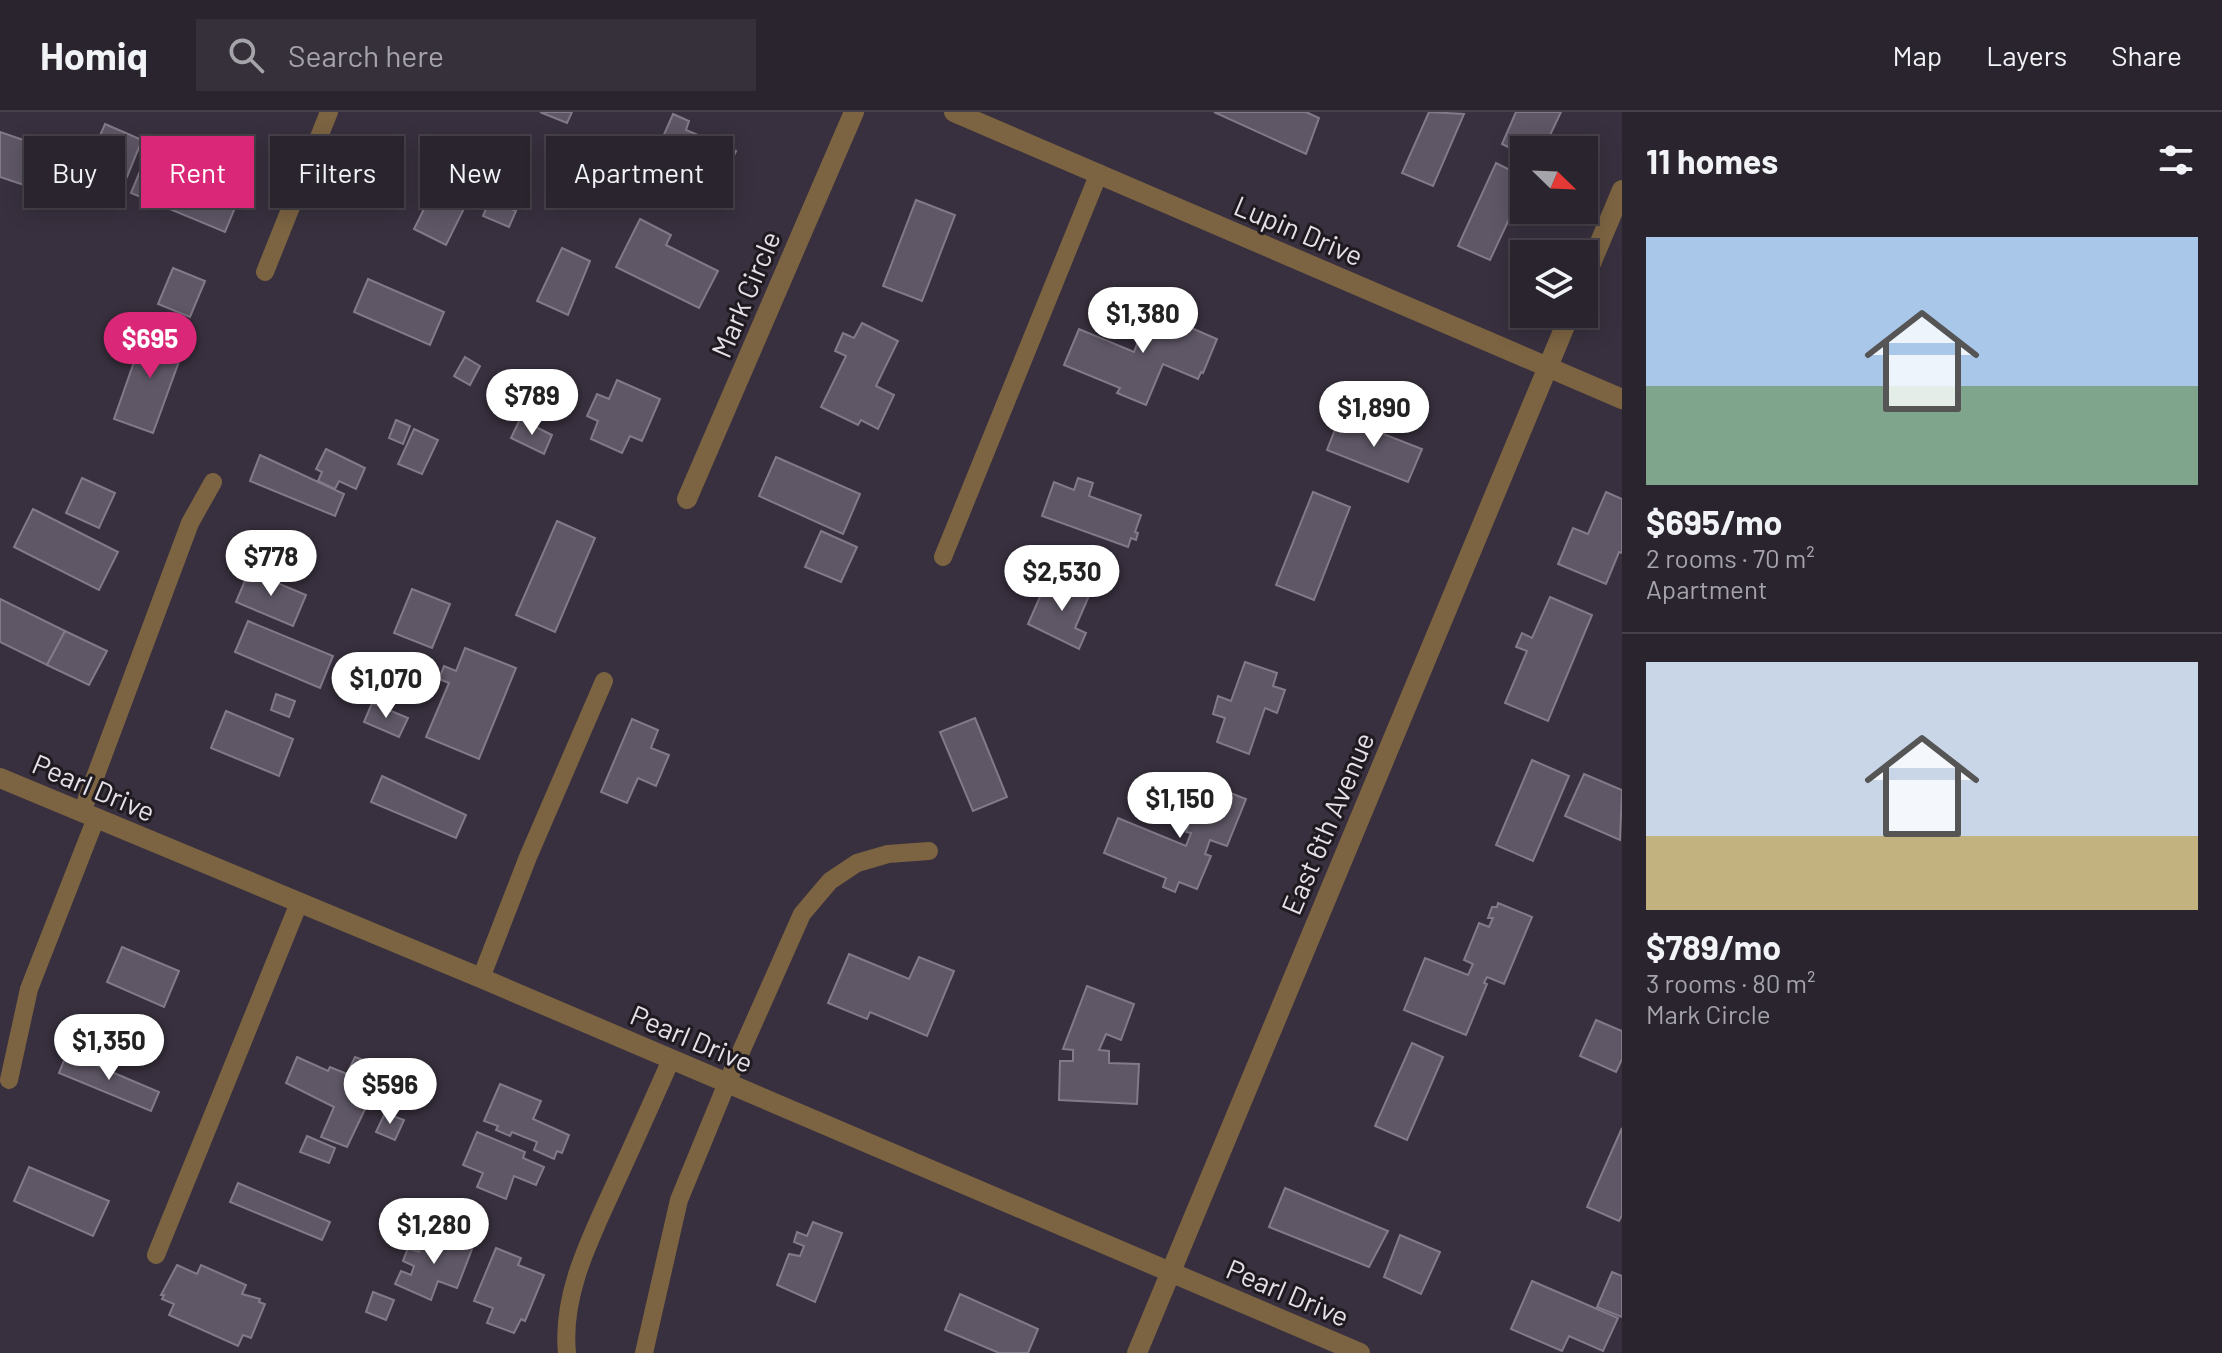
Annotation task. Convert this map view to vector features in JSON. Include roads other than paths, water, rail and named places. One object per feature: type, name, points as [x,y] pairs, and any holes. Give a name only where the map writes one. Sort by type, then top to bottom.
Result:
[{"type":"street","name":"Mark Circle","points":[[687,499],[854,112]]},
{"type":"street","name":"Lupin Drive","points":[[954,112],[1622,399]]},
{"type":"street","points":[[1598,247],[1622,190]]},
{"type":"street","name":"East 6th Avenue","points":[[1137,1353],[1564,328]]},
{"type":"street","name":"Pearl Drive","points":[[0,778],[481,978],[1360,1353]]},
{"type":"lane","points":[[265,272],[329,112]]},
{"type":"lane","points":[[943,557],[1099,173]]},
{"type":"lane","points":[[9,1080],[29,989],[190,523],[213,482]]},
{"type":"lane","points":[[481,978],[528,857],[604,681]]},
{"type":"lane","points":[[644,1353],[679,1200],[802,914],[830,881],[857,863],[888,854],[929,851]]},
{"type":"lane","points":[[156,1255],[299,903]]},
{"type":"lane","points":[[567,1353],[564,1328],[589,1243],[671,1060]]}]
